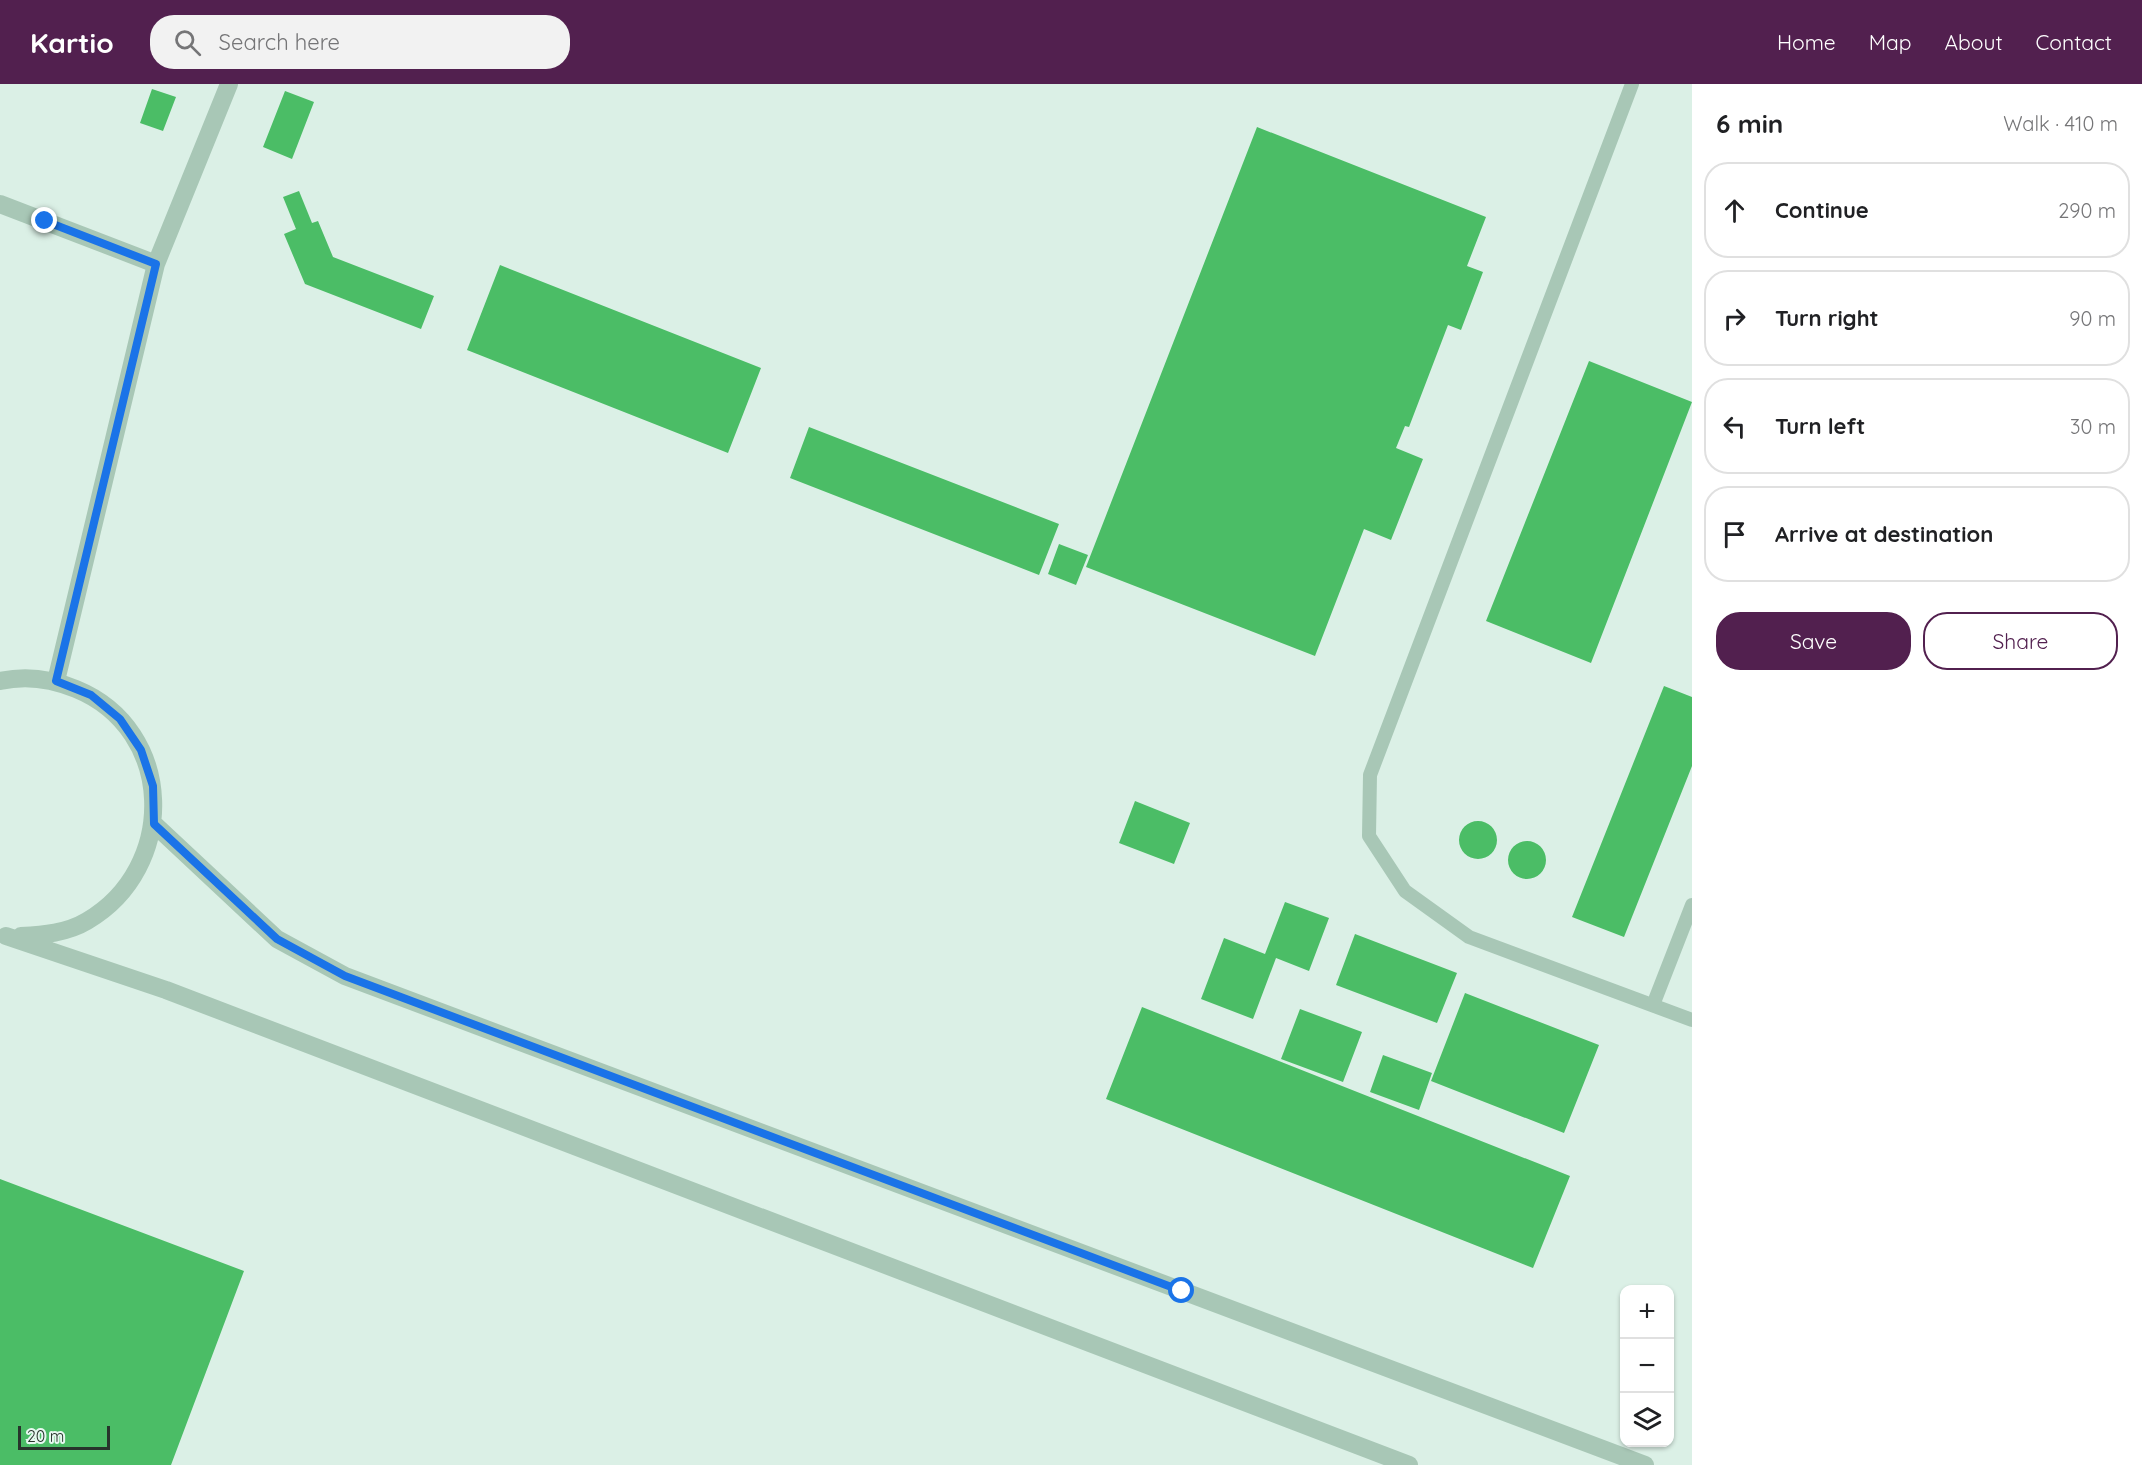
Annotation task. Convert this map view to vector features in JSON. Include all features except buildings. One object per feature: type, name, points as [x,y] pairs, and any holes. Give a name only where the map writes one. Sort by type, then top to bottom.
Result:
[{"type":"street","points":[[56,681],[156,264],[229,84]]},
{"type":"street","points":[[0,204],[156,264]]},
{"type":"street","points":[[0,681],[15,678],[56,681],[91,695],[120,719],[141,750],[153,786],[154,824],[143,863],[119,897],[86,922],[47,935],[3,935]]},
{"type":"street","points":[[154,824],[277,939],[345,976],[1645,1465]]},
{"type":"street","points":[[3,935],[166,990],[1409,1465]]},
{"type":"lane","points":[[1632,84],[1370,775],[1369,836],[1405,891],[1469,937],[1692,1020]]},
{"type":"lane","points":[[1653,1005],[1692,905]]},
{"type":"route","points":[[45,221],[156,264],[56,681],[91,695],[120,719],[141,750],[153,786],[154,824],[224,890],[277,939],[345,976],[1182,1291]]}]
